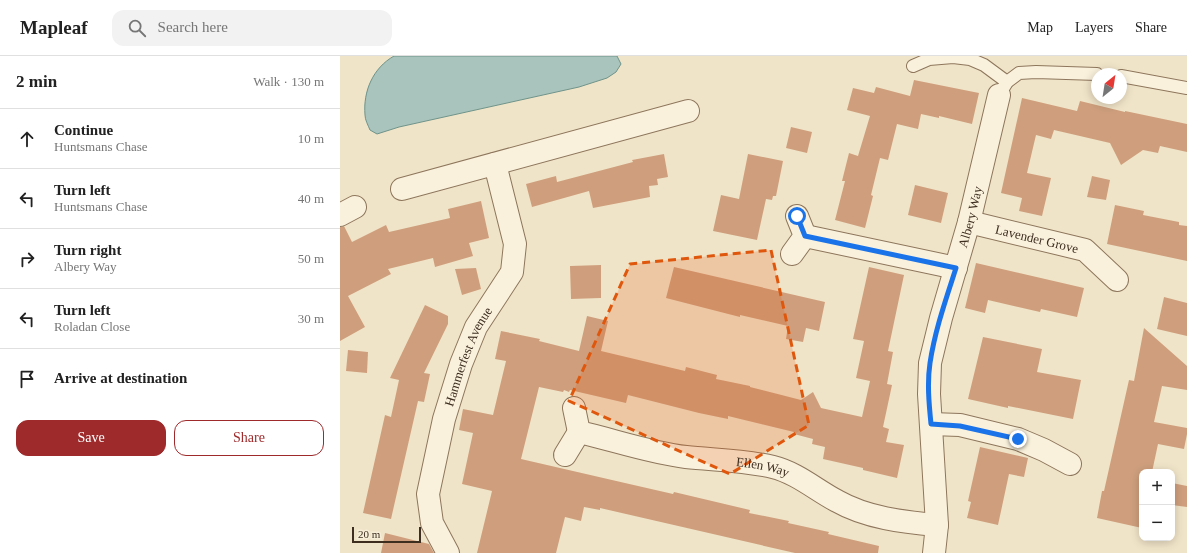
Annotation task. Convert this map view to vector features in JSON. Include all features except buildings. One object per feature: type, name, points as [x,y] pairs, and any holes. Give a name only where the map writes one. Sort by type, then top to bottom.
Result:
[{"type":"street","name":"Albery Way","points":[[934,553],[937,525],[929,394],[930,363],[940,318],[969,222],[1003,88]]},
{"type":"street","points":[[402,189],[688,111]]},
{"type":"street","name":"Hammerfest Avenue","points":[[448,553],[432,523],[428,494],[444,420],[461,364],[476,327],[512,272],[515,244],[495,164]]},
{"type":"street","points":[[797,216],[805,236]]},
{"type":"street","name":"Lavender Grove","points":[[969,222],[1085,250],[1117,280]]},
{"type":"street","points":[[792,254],[805,236]]},
{"type":"street","points":[[805,236],[956,268]]},
{"type":"street","points":[[565,455],[579,432],[574,408]]},
{"type":"street","points":[[931,424],[960,426],[1018,439],[1044,450],[1070,464]]},
{"type":"street","name":"Ellen Way","points":[[579,432],[685,457],[724,460],[774,468],[797,477],[838,502],[867,514],[907,522],[937,525]]},
{"type":"lane","points":[[913,66],[929,59],[953,57],[970,60],[984,65],[1003,88],[1019,73],[1091,74]]},
{"type":"lane","points":[[1127,77],[1187,88]]},
{"type":"highlighted area","points":[[771,250],[809,425],[730,474],[569,401],[630,264]]},
{"type":"water","points":[[394,56],[617,56],[621,64],[616,72],[607,78],[579,87],[399,127],[377,134],[370,130],[366,121],[366,97],[375,74],[380,67]]},
{"type":"route","points":[[797,216],[805,236],[956,268],[940,318],[930,363],[929,394],[931,424],[960,426],[1018,439]]}]
